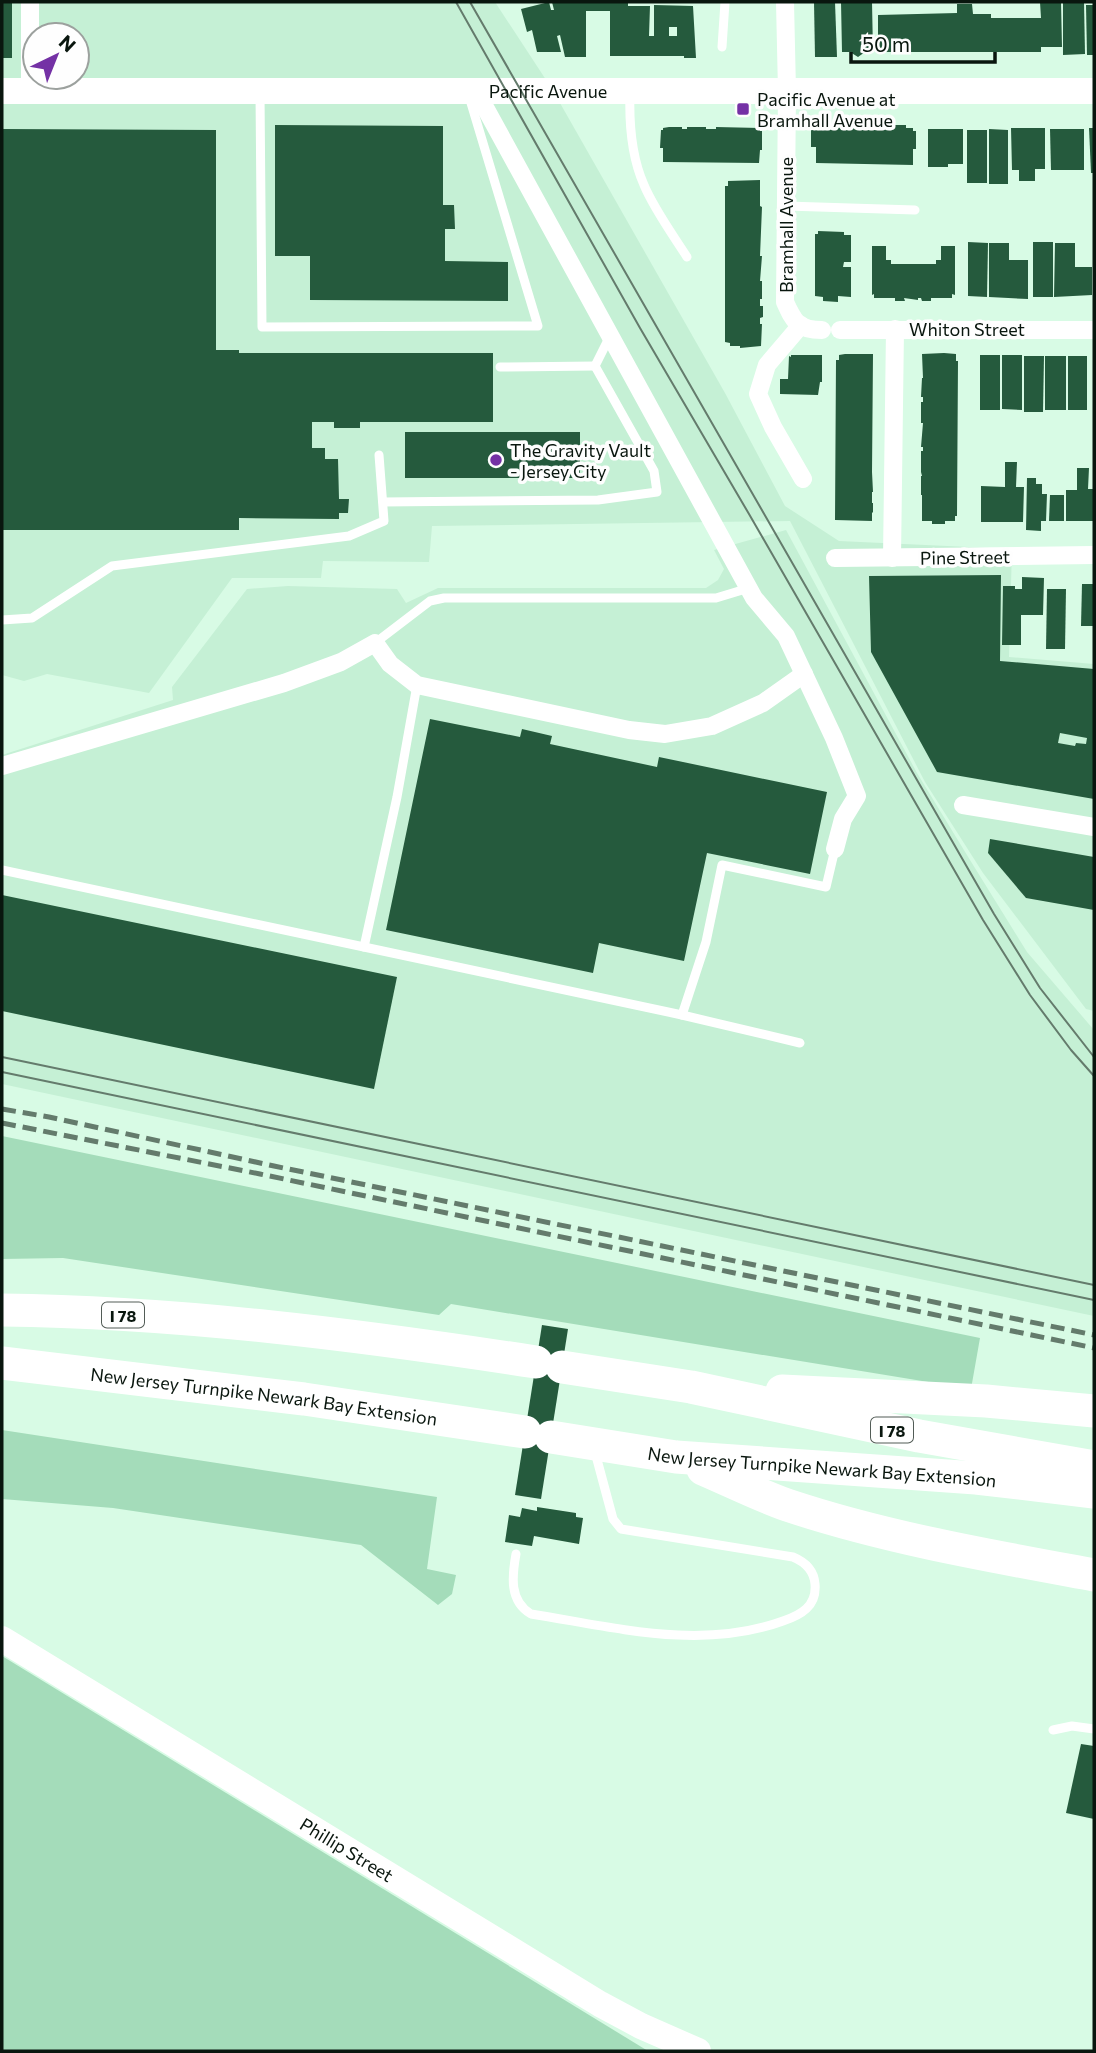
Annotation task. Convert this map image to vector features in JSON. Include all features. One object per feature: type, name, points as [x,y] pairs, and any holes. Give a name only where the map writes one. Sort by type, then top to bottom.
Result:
[{"type":"highway","name":"New Jersey Turnpike Newark Bay Extension","points":[[2,1310],[127,1315],[310,1331],[549,1364],[691,1387],[946,1442],[1094,1467]]},
{"type":"highway","name":"New Jersey Turnpike Newark Bay Extension","points":[[2,1363],[304,1399],[676,1457],[976,1478],[1094,1492]]},
{"type":"highway","points":[[691,1387],[913,1396],[1094,1411]]},
{"type":"highway","points":[[676,1457],[785,1504],[855,1525],[1094,1575]]},
{"type":"street","points":[[30,2],[30,21]]},
{"type":"street","name":"Bramhall Avenue","points":[[785,2],[785,302],[797,323]]},
{"type":"street","name":"Pacific Avenue","points":[[2,91],[21,91]]},
{"type":"street","name":"Pacific Avenue","points":[[91,91],[1094,91]]},
{"type":"street","points":[[472,91],[611,335],[754,598],[786,636],[834,738],[857,796],[843,819],[835,849]]},
{"type":"street","points":[[797,323],[767,365],[758,394],[803,480]]},
{"type":"street","name":"Whiton Street","points":[[797,323],[809,330],[1094,330]]},
{"type":"street","points":[[892,558],[895,329]]},
{"type":"street","name":"Pine Street","points":[[835,558],[1094,555]]},
{"type":"street","points":[[2,766],[284,683],[341,662],[375,643],[390,664],[417,685],[629,730],[665,734],[712,726],[763,703],[804,674]]},
{"type":"street","points":[[963,805],[1094,827]]},
{"type":"street","name":"Phillip Street","points":[[2,1639],[600,2004],[641,2026],[698,2051]]},
{"type":"lane","points":[[722,47],[725,2]]},
{"type":"lane","points":[[260,91],[262,327],[538,326],[472,91]]},
{"type":"lane","points":[[630,91],[632,146],[644,186],[687,257]]},
{"type":"lane","points":[[786,206],[915,210]]},
{"type":"lane","points":[[595,366],[611,335]]},
{"type":"lane","points":[[500,368],[595,366]]},
{"type":"lane","points":[[383,502],[598,500],[657,492],[654,471],[595,366]]},
{"type":"lane","points":[[2,620],[32,618],[112,566],[349,536],[384,521],[379,456]]},
{"type":"lane","points":[[375,643],[430,601],[444,598],[716,598],[749,588]]},
{"type":"lane","points":[[364,947],[397,797],[417,685]]},
{"type":"lane","points":[[682,1015],[706,942],[722,864],[826,887],[835,849]]},
{"type":"lane","points":[[2,870],[682,1015],[800,1043]]},
{"type":"lane","points":[[516,1554],[514,1593],[523,1609],[531,1614],[646,1632],[694,1636],[752,1631],[796,1616],[808,1608],[814,1592],[813,1577],[805,1564],[793,1557],[621,1529],[613,1519],[593,1443]]},
{"type":"lane","points":[[1053,1730],[1072,1726],[1094,1729]]},
{"type":"shaded area","points":[[2,2],[495,2],[552,89],[725,393],[785,506],[839,541],[1012,549],[1009,657],[1094,664],[1094,1011],[1086,1009],[983,873],[925,782],[790,521],[432,526],[429,562],[323,561],[321,578],[232,578],[149,693],[47,674],[24,681],[2,675]]},
{"type":"shaded area","points":[[786,530],[917,773],[970,860],[1027,952],[1094,1030],[1094,1316],[2,1084],[2,755],[173,700],[172,687],[247,589],[288,586],[397,589],[406,603],[438,588],[706,588],[718,580],[724,569],[714,550]]},
{"type":"shaded area","points":[[2,1136],[980,1338],[971,1389],[451,1304],[439,1315],[63,1258],[2,1259]]},
{"type":"shaded area","points":[[2,1430],[437,1497],[427,1569],[456,1575],[452,1594],[438,1605],[361,1545],[113,1508],[2,1499]]},
{"type":"shaded area","points":[[2,1656],[648,2051],[2,2051]]},
{"type":"building","points":[[2,2],[12,2],[12,58],[2,58]]},
{"type":"building","points":[[549,2],[551,10],[554,10],[552,2],[628,2],[628,6],[650,6],[649,36],[654,36],[654,5],[693,6],[696,58],[610,56],[610,11],[586,11],[586,57],[565,57],[560,35],[557,36],[561,52],[537,52],[532,30],[527,32],[521,9]],"holes":[[[669,27],[677,27],[677,36],[669,36]]]},
{"type":"building","points":[[814,2],[835,2],[837,57],[815,57]]},
{"type":"building","points":[[841,2],[872,2],[873,52],[865,52],[858,57],[850,52],[842,52]]},
{"type":"building","points":[[1040,2],[1061,2],[1062,47],[1041,47],[1041,52],[878,52],[878,15],[957,13],[957,4],[972,4],[973,14],[991,14],[991,18],[1041,18]]},
{"type":"building","points":[[1063,2],[1084,2],[1085,54],[1063,55]]},
{"type":"building","points":[[1086,5],[1094,5],[1094,55],[1087,55]]},
{"type":"building","points":[[822,124],[835,124],[835,127],[888,125],[888,128],[893,128],[893,125],[906,125],[906,128],[913,128],[913,131],[916,131],[916,149],[913,149],[913,165],[816,163],[816,147],[811,147],[811,130],[822,127]]},
{"type":"building","points":[[275,125],[443,126],[443,205],[454,205],[455,229],[445,229],[445,261],[508,262],[508,301],[310,300],[310,256],[275,256]]},
{"type":"building","points":[[669,127],[760,128],[762,150],[759,163],[663,162],[663,148],[660,148],[661,130]]},
{"type":"building","points":[[1011,128],[1045,128],[1045,169],[1035,169],[1035,181],[1019,181],[1019,170],[1012,170]]},
{"type":"building","points":[[1089,128],[1094,128],[1094,173],[1091,173]]},
{"type":"building","points":[[2,129],[216,130],[216,350],[239,350],[239,353],[493,353],[493,422],[360,422],[360,428],[334,428],[334,422],[312,422],[312,448],[325,448],[325,459],[338,459],[339,499],[349,499],[348,513],[339,513],[339,519],[239,518],[239,530],[2,530]]},
{"type":"building","points":[[928,129],[963,129],[963,164],[928,167]]},
{"type":"building","points":[[989,129],[1008,130],[1008,184],[989,184]]},
{"type":"building","points":[[1050,129],[1084,129],[1084,170],[1051,170]]},
{"type":"building","points":[[967,130],[987,130],[987,183],[967,183]]},
{"type":"building","points":[[760,180],[760,306],[763,306],[763,317],[760,318],[761,346],[740,348],[725,342],[725,186],[728,186],[728,181]]},
{"type":"building","points":[[818,231],[844,232],[844,235],[851,235],[851,262],[844,262],[843,267],[851,267],[851,297],[838,296],[838,302],[823,301],[823,297],[815,296],[815,234],[818,234]]},
{"type":"building","points":[[968,242],[988,243],[987,297],[968,296]]},
{"type":"building","points":[[1033,242],[1053,242],[1053,297],[1033,297]]},
{"type":"building","points":[[989,243],[1009,243],[1009,260],[1028,260],[1028,299],[989,297]]},
{"type":"building","points":[[1055,243],[1075,243],[1075,267],[1092,267],[1092,295],[1054,297]]},
{"type":"building","points":[[872,246],[886,246],[886,260],[891,260],[891,264],[936,264],[936,260],[941,260],[941,246],[955,246],[955,295],[952,294],[952,298],[931,298],[931,301],[922,301],[921,298],[895,301],[895,298],[874,298]]},
{"type":"building","points":[[873,354],[872,521],[835,520],[836,360],[839,360],[839,355]]},
{"type":"building","points":[[922,354],[956,354],[958,361],[957,516],[955,521],[932,524],[932,521],[922,521]]},
{"type":"building","points":[[791,355],[822,355],[822,382],[818,395],[780,394],[780,379],[788,379]]},
{"type":"building","points":[[980,355],[1000,355],[1000,410],[980,410]]},
{"type":"building","points":[[1002,355],[1022,355],[1022,410],[1002,409]]},
{"type":"building","points":[[1024,356],[1044,356],[1043,412],[1024,412]]},
{"type":"building","points":[[1045,356],[1066,356],[1066,410],[1045,410]]},
{"type":"building","points":[[1068,356],[1087,356],[1087,410],[1068,410]]},
{"type":"building","points":[[405,432],[580,432],[580,478],[405,478]]},
{"type":"building","points":[[1005,462],[1017,462],[1016,487],[1024,487],[1023,522],[981,522],[981,486],[1005,487]]},
{"type":"building","points":[[1077,468],[1089,468],[1088,489],[1094,489],[1094,521],[1066,521],[1066,490],[1077,490]]},
{"type":"building","points":[[1027,478],[1036,478],[1036,484],[1042,484],[1042,494],[1047,494],[1046,521],[1041,521],[1041,531],[1026,530]]},
{"type":"building","points":[[1050,495],[1064,495],[1064,521],[1049,521]]},
{"type":"building","points":[[1001,575],[1000,661],[1094,669],[1094,799],[937,772],[871,652],[869,576]],"holes":[[[1060,733],[1087,738],[1086,744],[1076,743],[1075,746],[1058,743]]]},
{"type":"building","points":[[1022,577],[1044,578],[1043,615],[1021,615],[1021,645],[1002,645],[1003,586],[1022,589]]},
{"type":"building","points":[[1082,584],[1094,584],[1094,626],[1081,626]]},
{"type":"building","points":[[1047,589],[1066,589],[1065,649],[1046,649]]},
{"type":"building","points":[[430,719],[520,737],[522,729],[552,736],[550,744],[657,767],[659,757],[827,792],[810,874],[707,853],[684,961],[599,943],[593,973],[386,930]]},
{"type":"building","points":[[990,839],[1094,857],[1094,910],[1026,898],[988,853]]},
{"type":"building","points":[[2,895],[397,977],[374,1089],[2,1011]]},
{"type":"building","points":[[542,1325],[568,1329],[541,1499],[515,1495]]},
{"type":"building","points":[[537,1507],[576,1513],[576,1517],[583,1518],[579,1544],[534,1536],[532,1546],[505,1542],[509,1515],[520,1517],[522,1508],[537,1511]]},
{"type":"building","points":[[1081,1744],[1094,1746],[1094,1819],[1066,1813]]},
{"type":"tram line","points":[[456,2],[640,328],[983,920],[1030,995],[1094,1076]]},
{"type":"tram line","points":[[470,2],[994,914],[1040,988],[1094,1057]]},
{"type":"tram line","points":[[2,1057],[1094,1285]]},
{"type":"tram line","points":[[2,1072],[1094,1300]]},
{"type":"railway","points":[[2,1109],[1094,1335]]},
{"type":"railway","points":[[2,1123],[260,1174],[1094,1348]]},
{"type":"place","name":"Pacific Avenue at Bramhall Avenue","points":[[743,109]]},
{"type":"place","name":"The Gravity Vault - Jersey City","points":[[496,460]]}]
